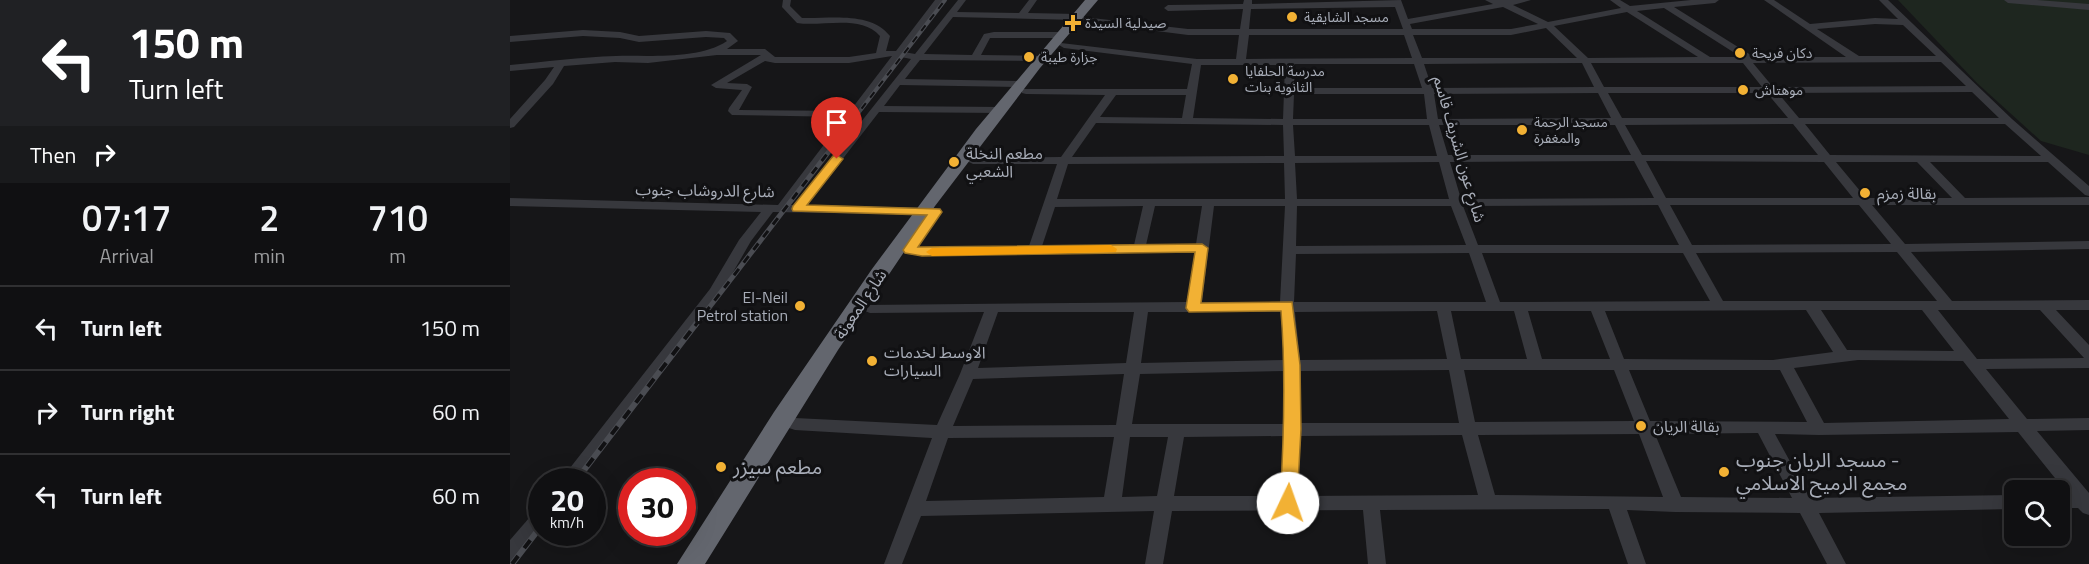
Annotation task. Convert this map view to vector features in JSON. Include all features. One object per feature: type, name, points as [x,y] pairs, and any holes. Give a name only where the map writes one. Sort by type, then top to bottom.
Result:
[{"type":"highway","name":"شارع المعونة","points":[[1082,18],[1092,0]]},
{"type":"highway","name":"شارع المعونة","points":[[690,564],[846,323],[930,211],[1001,110],[1024,87],[1082,18],[1102,0]]},
{"type":"highway","name":"شارع المعونة","points":[[705,564],[910,250],[930,211],[973,161],[1043,58],[1063,40]]},
{"type":"street","points":[[787,0],[786,7],[800,21],[860,23],[874,26],[885,36],[881,53]]},
{"type":"street","points":[[578,468],[715,292],[745,240],[775,209],[854,114],[939,0]]},
{"type":"street","points":[[798,209],[962,0]]},
{"type":"street","points":[[1023,14],[1033,0]]},
{"type":"street","points":[[1489,0],[1504,4],[1549,26],[1584,59],[1718,304]]},
{"type":"street","points":[[1407,27],[1527,0]]},
{"type":"street","points":[[1614,0],[1707,59]]},
{"type":"street","points":[[1156,29],[1171,4],[1248,4],[1332,20],[1407,27],[1511,32],[1629,9],[1715,0]]},
{"type":"street","points":[[1768,0],[1856,59]]},
{"type":"street","points":[[1883,0],[2008,121],[2089,192]]},
{"type":"street","points":[[2008,0],[2089,7]]},
{"type":"street","points":[[951,14],[1023,14],[1082,18],[1156,29],[1245,33],[1332,20],[1398,2]]},
{"type":"street","name":"شارع عون الشريف قاسم","points":[[1398,2],[1428,90],[1433,122],[1456,203],[1494,306]]},
{"type":"street","points":[[1241,61],[1248,4]]},
{"type":"street","points":[[1670,4],[1748,59],[1768,89],[1948,305]]},
{"type":"street","points":[[1809,27],[1875,21],[1905,22]]},
{"type":"street","points":[[510,39],[583,33],[620,35],[639,39],[706,34],[728,35],[733,41],[717,52]]},
{"type":"street","points":[[975,57],[987,36],[993,35],[1063,40],[1197,62],[1416,59],[1942,59]]},
{"type":"street","points":[[510,68],[615,59],[648,60],[717,52],[760,51],[767,53],[768,59],[775,60],[834,61],[881,53],[917,57],[1043,58]]},
{"type":"street","points":[[766,56],[716,85],[747,87],[734,108],[733,111],[736,113],[854,114]]},
{"type":"street","points":[[1288,503],[1293,429],[1293,365],[1287,306],[1291,204],[1288,122],[1290,61]]},
{"type":"street","points":[[1187,122],[1197,62]]},
{"type":"street","points":[[510,125],[549,82],[560,65]]},
{"type":"street","points":[[897,82],[1191,92]]},
{"type":"street","points":[[1288,91],[1974,89]]},
{"type":"street","points":[[1034,251],[1063,162],[1113,91]]},
{"type":"street","points":[[876,109],[1001,110]]},
{"type":"street","points":[[1093,120],[1187,122],[2008,121]]},
{"type":"street","points":[[1920,159],[1962,201]]},
{"type":"street","points":[[973,161],[2051,159]]},
{"type":"street","points":[[1048,203],[2089,201]]},
{"type":"street","name":"شارع الدروشاب جنوب","points":[[510,202],[930,211]]},
{"type":"street","points":[[1139,249],[1150,204]]},
{"type":"street","points":[[1194,308],[1208,204]]},
{"type":"street","points":[[1290,250],[1901,248],[2089,245]]},
{"type":"street","points":[[910,250],[1034,251],[1202,248]]},
{"type":"street","points":[[870,308],[1718,304],[2089,305]]},
{"type":"street","points":[[1443,305],[1468,428],[1489,504]]},
{"type":"street","points":[[1810,305],[1843,356]]},
{"type":"street","points":[[1926,305],[1972,360],[2020,424],[2087,503]]},
{"type":"street","points":[[1520,306],[1536,364]]},
{"type":"street","points":[[1596,306],[1674,505]]},
{"type":"street","points":[[2044,306],[2089,354]]},
{"type":"street","points":[[892,564],[993,307]]},
{"type":"street","points":[[1112,504],[1142,308]]},
{"type":"street","points":[[968,374],[1132,367],[1455,363],[1784,364],[1843,356],[2089,363]]},
{"type":"street","points":[[1784,364],[1819,429]]},
{"type":"street","points":[[795,424],[942,432],[1468,428],[1762,427],[1819,429],[2089,424]]},
{"type":"street","points":[[1762,427],[1837,564]]},
{"type":"street","points":[[1154,564],[1177,430]]},
{"type":"street","points":[[915,509],[1112,504],[1615,502],[1807,506],[2004,502]]},
{"type":"street","points":[[1615,502],[1637,564]]},
{"type":"street","points":[[2070,502],[2087,503]]},
{"type":"street","points":[[1371,504],[1377,564]]},
{"type":"street","points":[[510,554],[528,532]]},
{"type":"shaded area","points":[[1898,0],[2089,0],[2089,155],[2041,141],[1977,83]]},
{"type":"railway","points":[[836,142],[945,0]]},
{"type":"railway","points":[[695,326],[837,141]]},
{"type":"railway","points":[[586,468],[696,324]]},
{"type":"railway","points":[[512,564],[528,543]]},
{"type":"slow traffic","points":[[932,252],[1111,249]]},
{"type":"place","name":"مسجد الشايقية","points":[[1292,17]]},
{"type":"place","name":"صيدلية السيدة","points":[[1073,23]]},
{"type":"place","name":"دكان فريحة","points":[[1740,53]]},
{"type":"place","name":"جزارة طيبة","points":[[1029,57]]},
{"type":"place","name":"مدرسة الحلفايا الثانوية بنات","points":[[1233,79]]},
{"type":"place","name":"موهتاش","points":[[1743,90]]},
{"type":"place","name":"مسجد الرحمة والمغفرة","points":[[1522,130]]},
{"type":"place","name":"مطعم النخلة الشعبي","points":[[954,162]]},
{"type":"place","name":"بقالة زمزم","points":[[1865,193]]},
{"type":"place","name":"El-Neil Petrol station","points":[[800,306]]},
{"type":"place","name":"الاوسط لخدمات السيارات","points":[[872,361]]},
{"type":"place","name":"بقالة الريان","points":[[1641,426]]},
{"type":"place","name":"مطعم سيزر","points":[[721,467]]},
{"type":"place","name":"مسجد الريان جنوب - مجمع الرميح الاسلامي","points":[[1724,472]]},
{"type":"route","points":[[837,159],[798,209],[936,212],[910,250],[922,252],[1202,248],[1194,308],[1287,306],[1293,365],[1293,429],[1288,503]]}]
